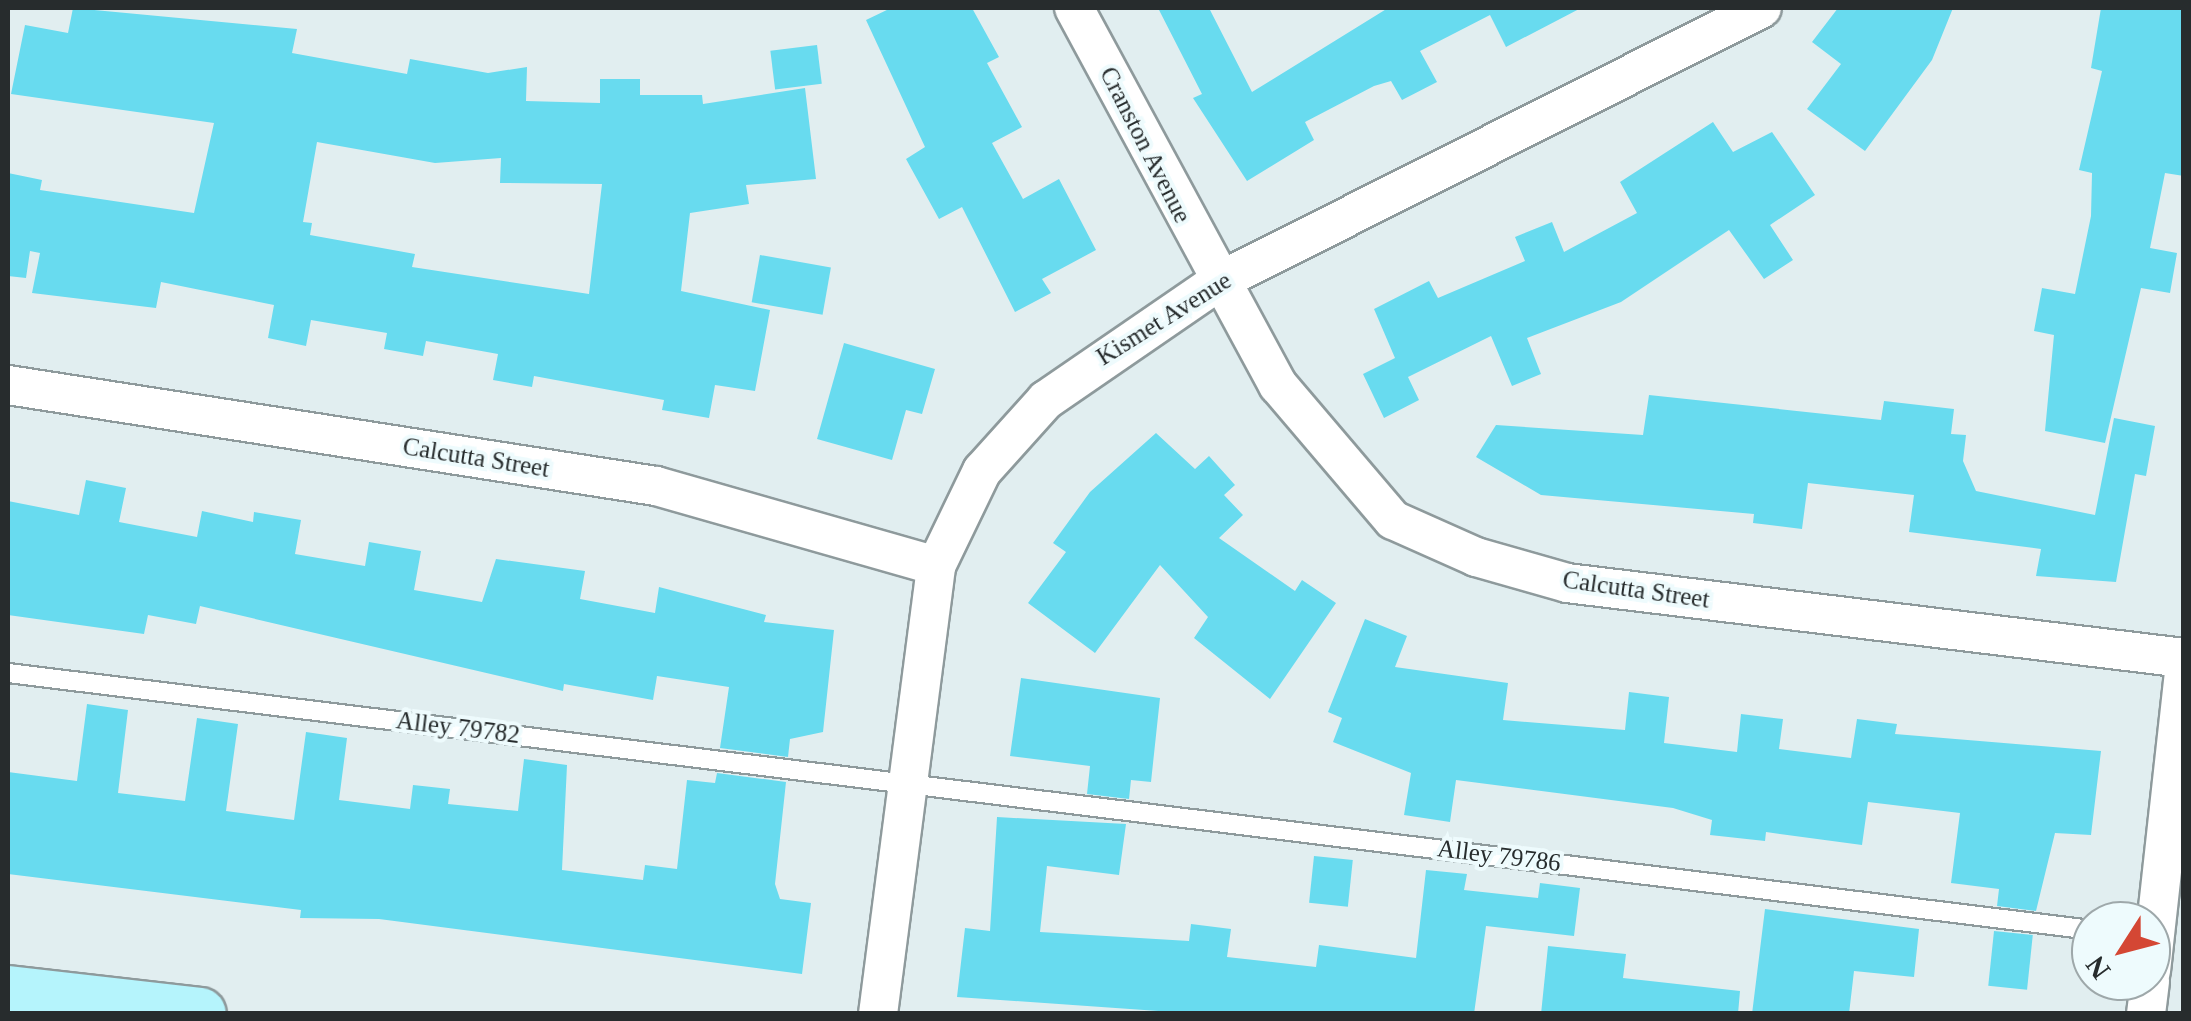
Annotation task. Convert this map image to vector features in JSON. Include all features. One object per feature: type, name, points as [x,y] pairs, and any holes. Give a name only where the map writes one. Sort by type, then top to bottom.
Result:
[{"type":"main road","points":[[8,992],[68,1006],[200,1014]]},
{"type":"street","name":"Cranston Avenue","points":[[1074,8],[1216,283]]},
{"type":"street","name":"Kismet Avenue","points":[[878,1014],[936,566],[982,472],[1046,400],[1216,283],[1762,8]]},
{"type":"street","name":"Calcutta Street","points":[[1216,283],[1278,385],[1345,470],[1394,520],[1476,557],[1566,582],[2184,658]]},
{"type":"street","name":"Calcutta Street","points":[[8,385],[656,486],[936,566]]},
{"type":"street","points":[[2158,901],[2184,671]]},
{"type":"lane","name":"Alley 79782","points":[[8,674],[908,783]]},
{"type":"lane","name":"Alley 79786","points":[[908,783],[2071,928]]},
{"type":"building","points":[[73,8],[297,29],[292,53],[407,74],[410,59],[488,73],[527,67],[526,101],[600,103],[600,79],[640,79],[640,95],[702,95],[703,104],[805,88],[816,179],[746,185],[749,204],[690,213],[681,291],[770,310],[755,391],[715,385],[709,418],[662,410],[664,400],[534,376],[532,387],[493,380],[498,354],[426,341],[423,356],[384,349],[387,333],[311,320],[306,346],[268,338],[274,305],[161,282],[156,308],[32,293],[40,253],[30,251],[26,278],[8,276],[8,173],[42,180],[40,190],[194,213],[214,123],[11,94],[25,25],[68,33]],"holes":[[[317,142],[435,163],[501,158],[500,183],[602,184],[589,294],[412,267],[415,254],[310,235],[312,223],[303,222]]]},
{"type":"building","points":[[891,8],[972,8],[999,57],[987,63],[1022,127],[992,143],[1023,199],[1059,179],[1096,250],[1042,279],[1051,293],[1015,312],[962,207],[939,219],[906,159],[925,147],[866,20]]},
{"type":"building","points":[[1158,8],[1209,8],[1252,92],[1388,8],[1581,8],[1506,47],[1490,15],[1420,51],[1437,82],[1402,100],[1391,81],[1374,86],[1305,122],[1314,140],[1247,181],[1193,98],[1202,94]]},
{"type":"building","points":[[1838,8],[1953,8],[1932,60],[1865,151],[1807,109],[1841,64],[1812,42]]},
{"type":"building","points":[[2101,8],[2183,8],[2184,176],[2165,173],[2150,248],[2177,253],[2170,293],[2141,288],[2105,443],[2045,431],[2054,335],[2034,331],[2042,288],[2075,294],[2091,216],[2092,173],[2079,170],[2102,71],[2091,68]]},
{"type":"building","points":[[817,45],[822,84],[775,89],[770,51]]},
{"type":"building","points":[[1713,122],[1733,152],[1772,132],[1815,195],[1770,225],[1793,260],[1764,279],[1729,230],[1621,302],[1527,338],[1541,374],[1512,386],[1491,336],[1408,377],[1419,400],[1384,418],[1363,374],[1395,358],[1374,309],[1429,281],[1438,298],[1525,261],[1515,237],[1552,222],[1564,252],[1637,213],[1620,182]]},
{"type":"building","points":[[760,255],[831,268],[823,315],[752,302]]},
{"type":"building","points":[[844,343],[935,369],[922,414],[906,410],[892,460],[817,439]]},
{"type":"building","points":[[1649,395],[1881,420],[1884,401],[1954,409],[1951,434],[1966,435],[1963,461],[1976,491],[2095,515],[2114,418],[2155,426],[2146,476],[2135,474],[2116,582],[2036,576],[2041,549],[1909,532],[1914,495],[1808,483],[1802,529],[1753,523],[1754,514],[1541,495],[1476,457],[1496,425],[1643,435]]},
{"type":"building","points":[[1156,433],[1195,469],[1209,456],[1235,485],[1224,495],[1243,515],[1219,538],[1295,591],[1302,580],[1336,603],[1270,699],[1194,638],[1208,617],[1160,565],[1095,653],[1028,603],[1066,552],[1053,543],[1090,492]]},
{"type":"building","points":[[86,480],[126,488],[119,522],[197,537],[202,511],[253,522],[254,512],[301,520],[295,554],[365,566],[369,542],[421,551],[414,590],[482,602],[496,559],[585,571],[580,599],[655,613],[659,587],[766,615],[764,622],[834,630],[823,732],[790,739],[788,757],[720,748],[729,687],[657,676],[653,700],[564,684],[563,691],[200,606],[196,624],[148,615],[144,634],[8,615],[8,501],[79,515]]},
{"type":"building","points":[[1365,619],[1407,636],[1395,667],[1508,683],[1503,720],[1625,730],[1629,692],[1669,697],[1664,743],[1737,752],[1741,714],[1783,719],[1779,749],[1851,758],[1857,719],[1897,724],[1895,734],[2101,751],[2091,835],[2055,833],[2036,911],[1997,906],[1999,889],[1951,883],[1960,813],[1868,802],[1862,845],[1766,832],[1765,841],[1710,835],[1712,820],[1673,808],[1456,780],[1450,822],[1404,815],[1411,773],[1333,742],[1342,718],[1328,712]]},
{"type":"building","points":[[1021,678],[1160,698],[1151,782],[1131,780],[1129,799],[1087,794],[1090,766],[1010,756]]},
{"type":"building","points":[[87,704],[128,710],[118,793],[185,801],[197,718],[238,724],[226,811],[294,820],[306,732],[347,738],[339,800],[410,809],[413,785],[450,789],[448,804],[518,811],[524,759],[567,765],[562,870],[643,880],[645,865],[677,869],[687,780],[715,783],[717,773],[786,782],[775,884],[780,899],[811,903],[802,974],[379,919],[300,918],[301,910],[8,874],[8,772],[77,781]]},
{"type":"building","points":[[997,817],[1126,824],[1119,875],[1047,866],[1040,932],[1189,941],[1191,924],[1231,929],[1227,957],[1316,967],[1319,945],[1416,958],[1426,870],[1467,874],[1464,890],[1538,898],[1540,883],[1580,888],[1574,936],[1486,926],[1474,1014],[1201,1014],[957,997],[965,928],[990,931]]},
{"type":"building","points":[[1314,856],[1353,860],[1348,907],[1309,903]]},
{"type":"building","points":[[1765,909],[1919,929],[1914,977],[1854,971],[1849,1014],[1752,1014]]},
{"type":"building","points":[[1994,931],[2033,935],[2027,990],[1988,986]]},
{"type":"building","points":[[1548,946],[1626,954],[1623,978],[1740,991],[1738,1014],[1541,1014]]}]
